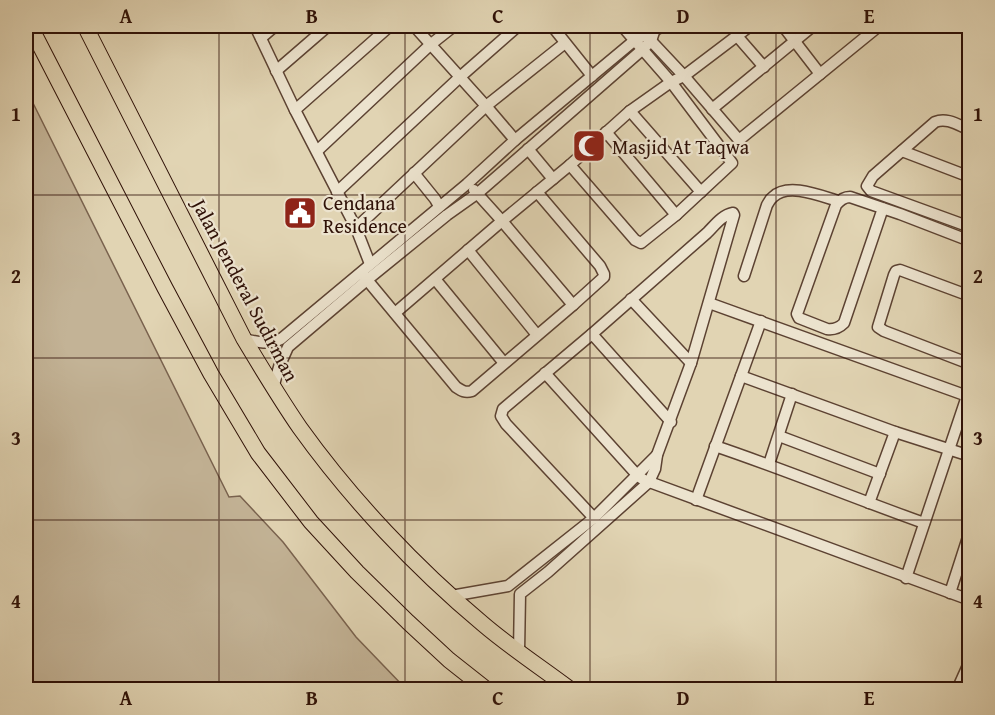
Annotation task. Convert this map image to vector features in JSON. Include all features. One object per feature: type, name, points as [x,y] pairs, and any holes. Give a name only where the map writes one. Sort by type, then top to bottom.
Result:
[{"type":"highway","points":[[30,26],[165,288],[211,374],[258,453],[311,522],[357,572],[449,660],[487,690]]},
{"type":"highway","name":"Jalan Jenderal Sudirman","points":[[85,26],[244,339],[301,429],[347,488],[392,538],[451,596],[484,625],[571,690]]},
{"type":"street","points":[[255,26],[356,228],[370,264]]},
{"type":"street","points":[[261,38],[275,26]]},
{"type":"street","points":[[276,71],[328,26]]},
{"type":"street","points":[[295,110],[390,26]]},
{"type":"street","points":[[414,26],[515,141]]},
{"type":"street","points":[[317,151],[430,45],[454,26]]},
{"type":"street","points":[[337,192],[518,26]]},
{"type":"street","points":[[552,26],[592,76]]},
{"type":"street","points":[[622,26],[635,40]]},
{"type":"street","points":[[395,313],[570,165],[630,111],[671,82],[684,76],[750,26]]},
{"type":"street","points":[[783,26],[820,74]]},
{"type":"street","points":[[712,109],[813,26]]},
{"type":"street","points":[[649,34],[739,140],[879,26]]},
{"type":"street","points":[[364,276],[370,264],[635,40],[649,34]]},
{"type":"street","points":[[570,165],[639,243],[643,243],[732,163],[671,82],[649,34]]},
{"type":"street","points":[[273,388],[285,343],[364,276],[478,194],[649,34]]},
{"type":"street","points":[[737,36],[764,67]]},
{"type":"street","points":[[356,228],[486,106],[565,43]]},
{"type":"street","points":[[630,111],[701,192]]},
{"type":"street","points":[[969,130],[947,120],[935,122],[873,176],[867,186],[871,191],[969,227]]},
{"type":"street","points":[[606,132],[676,215]]},
{"type":"street","points":[[528,149],[553,179]]},
{"type":"street","points":[[902,151],[969,177]]},
{"type":"street","points":[[414,172],[439,206]]},
{"type":"street","points":[[467,184],[502,221],[573,306]]},
{"type":"street","points":[[744,276],[767,205],[773,197],[787,190],[802,191],[838,201]]},
{"type":"street","points":[[364,276],[456,387],[462,392],[472,391],[573,306],[602,280],[604,274],[537,192]]},
{"type":"street","points":[[883,208],[841,327],[827,329],[799,318],[797,314],[836,205],[845,197],[850,196],[883,208],[969,241]]},
{"type":"street","points":[[519,652],[520,594],[649,483],[655,469],[657,455],[692,363],[733,213],[722,218],[592,334],[503,409],[501,416],[506,424],[594,518]]},
{"type":"street","points":[[468,250],[537,335]]},
{"type":"street","points":[[969,296],[900,270],[894,275],[878,327],[969,364]]},
{"type":"street","points":[[435,279],[504,363]]},
{"type":"street","points":[[631,299],[692,363]]},
{"type":"street","points":[[709,303],[968,396],[906,578]]},
{"type":"street","points":[[696,500],[761,321]]},
{"type":"street","points":[[592,334],[671,422]]},
{"type":"street","points":[[244,339],[263,343],[285,343]]},
{"type":"street","points":[[545,373],[638,476],[649,483],[969,600]]},
{"type":"street","points":[[741,376],[895,432],[969,456]]},
{"type":"street","points":[[769,464],[792,394]]},
{"type":"street","points":[[869,503],[895,432]]},
{"type":"street","points":[[779,436],[880,474]]},
{"type":"street","points":[[715,446],[924,523]]},
{"type":"street","points":[[451,596],[508,586],[594,518],[657,455]]},
{"type":"street","points":[[950,593],[969,531]]},
{"type":"street","points":[[957,690],[969,661]]},
{"type":"shaded area","points":[[26,89],[229,497],[240,496],[283,542],[356,637],[406,689],[26,689]]},
{"type":"place","name":"Masjid At Taqwa","points":[[589,146]]},
{"type":"place","name":"Cendana Residence","points":[[300,213]]}]
